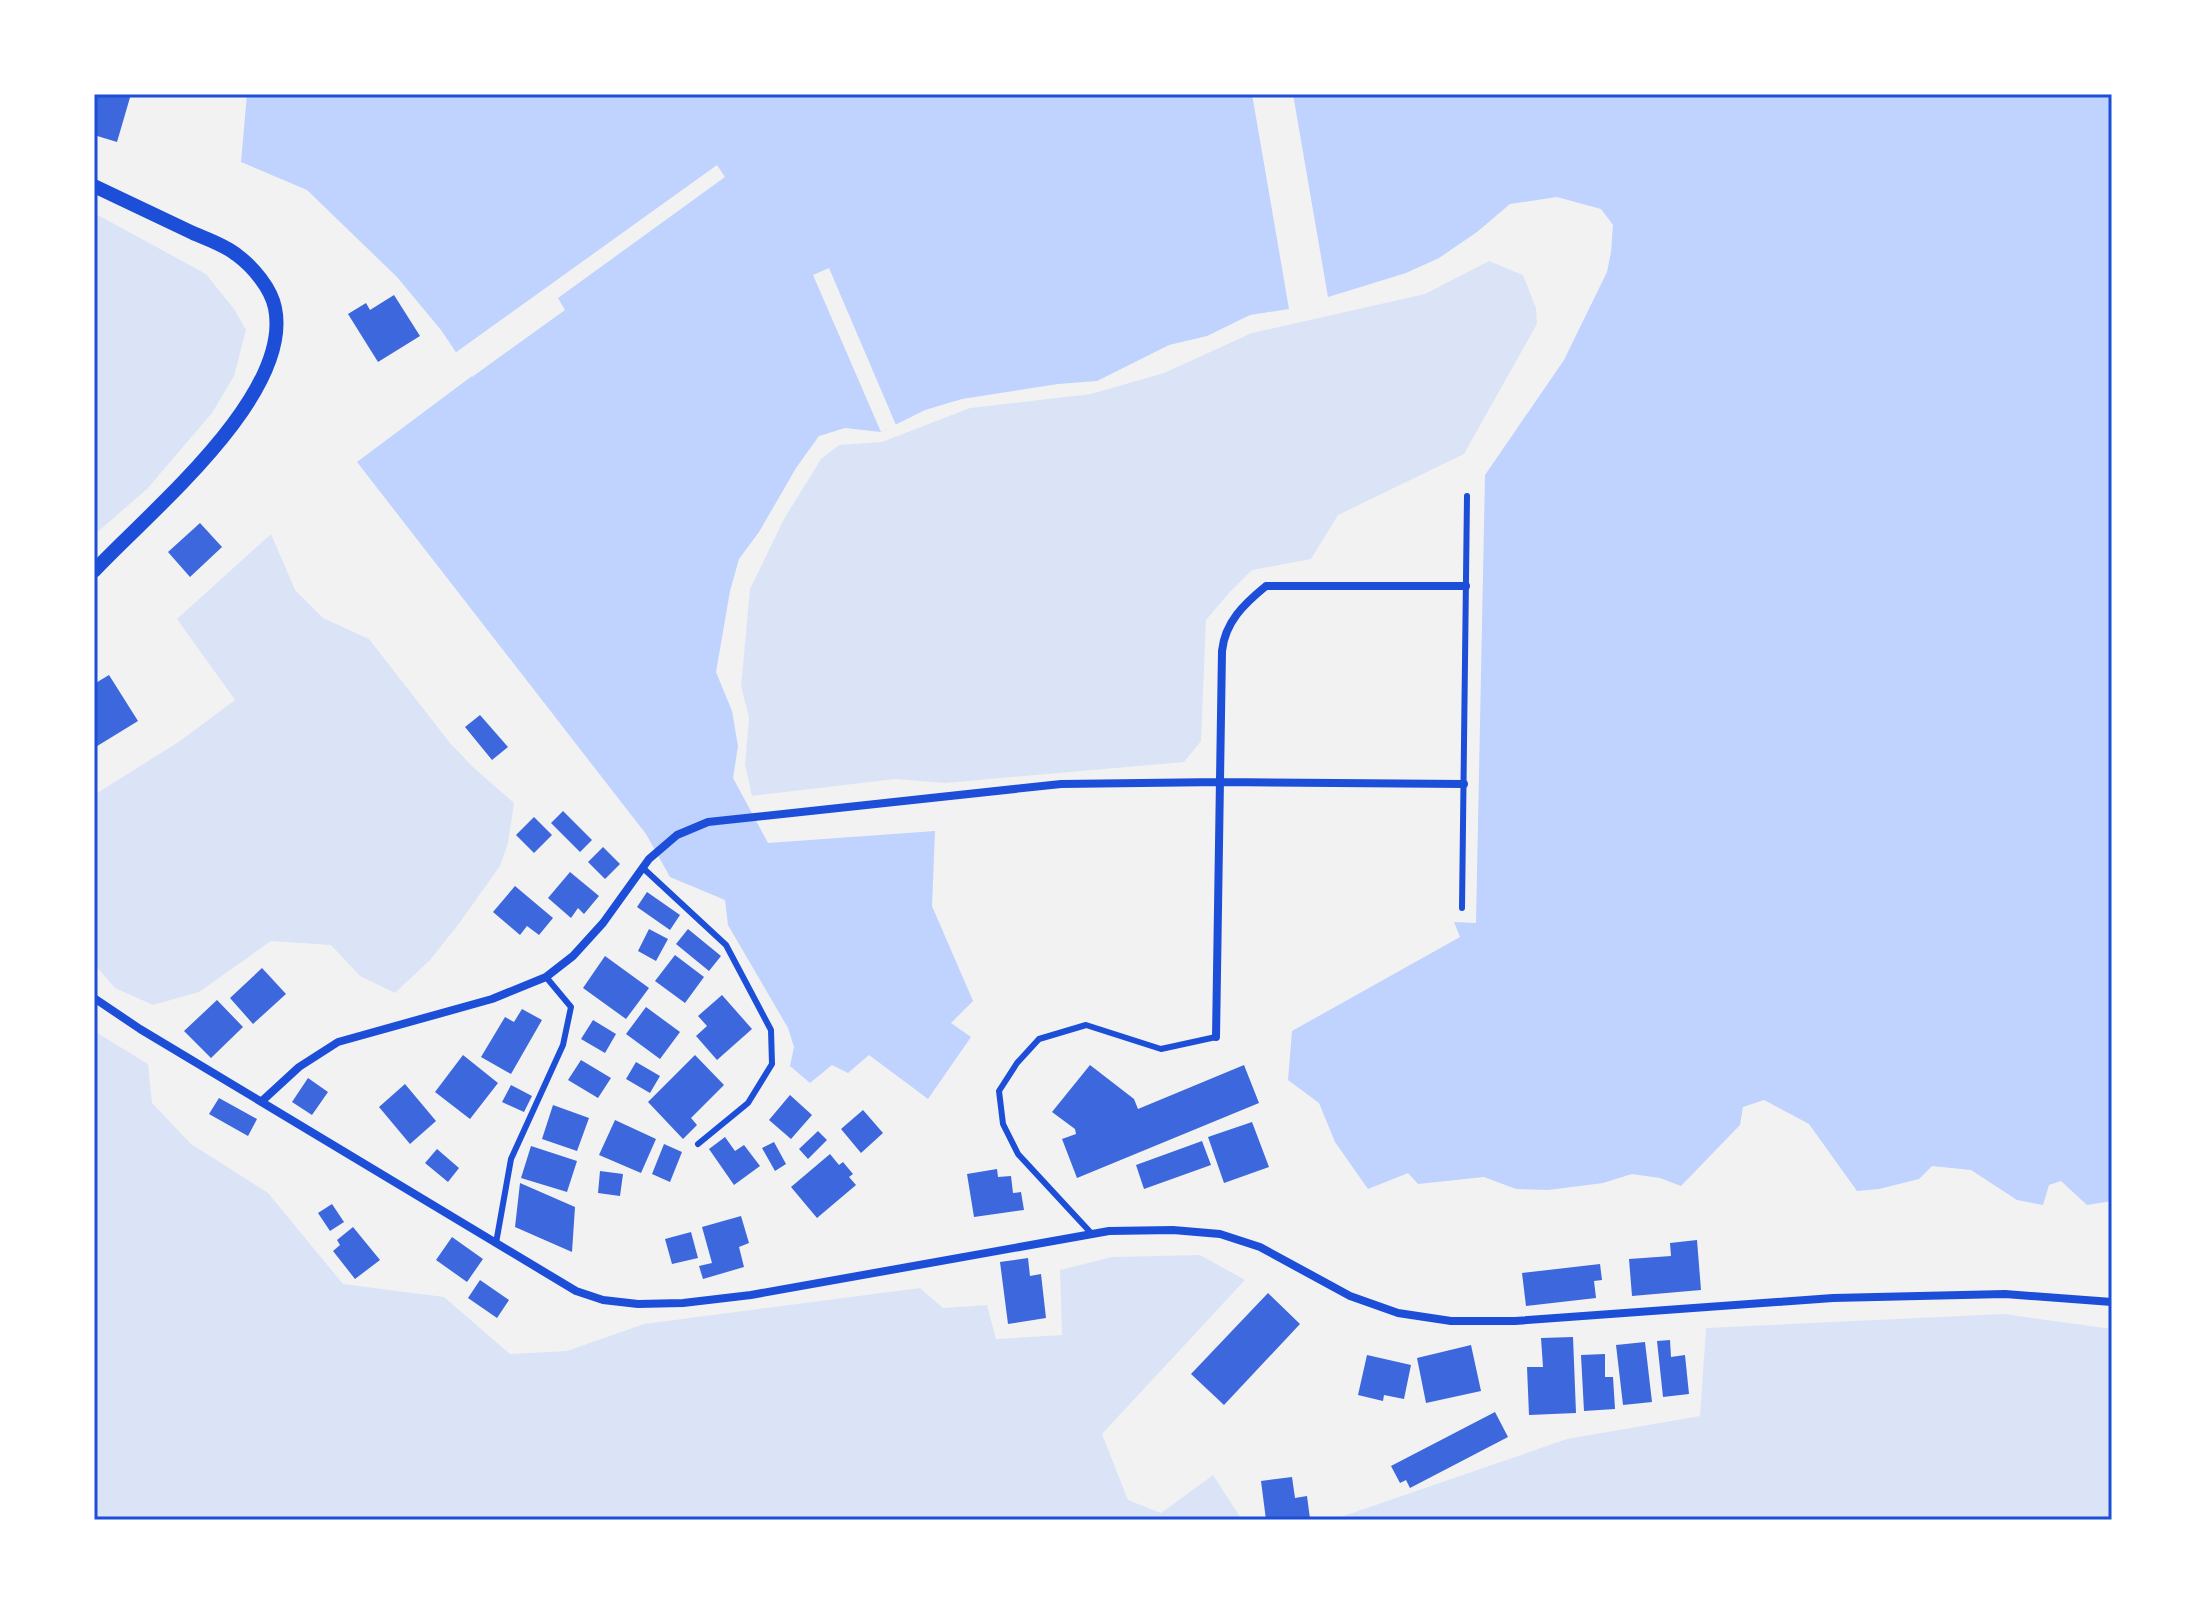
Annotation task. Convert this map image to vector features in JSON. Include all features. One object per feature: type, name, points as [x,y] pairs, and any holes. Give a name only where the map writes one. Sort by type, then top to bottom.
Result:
[{"type":"street","points":[[94,186],[235,253],[260,277],[275,306],[276,331],[270,360],[241,413],[182,485],[94,571]]},
{"type":"street","points":[[1216,1037],[1223,638],[1229,624],[1247,602],[1266,586],[1466,586]]},
{"type":"street","points":[[262,1101],[299,1067],[338,1042],[492,999],[546,977],[573,956],[603,923],[649,859],[677,835],[708,822],[1061,784],[1464,784]]},
{"type":"street","points":[[94,998],[140,1029],[576,1291],[603,1300],[638,1304],[683,1303],[751,1295],[1109,1231],[1173,1230],[1220,1234],[1260,1247],[1350,1296],[1398,1313],[1451,1321],[1515,1321],[1833,1298],[2005,1294],[2112,1302]]},
{"type":"lane","points":[[1462,908],[1467,496]]},
{"type":"lane","points":[[643,868],[726,945],[771,1030],[772,1064],[748,1103],[698,1144]]},
{"type":"lane","points":[[496,1243],[511,1159],[563,1045],[571,1007],[546,977]]},
{"type":"lane","points":[[1092,1234],[1018,1154],[1003,1124],[999,1091],[1017,1063],[1039,1039],[1086,1025],[1161,1049],[1216,1037]]},
{"type":"shaded area","points":[[94,213],[206,274],[234,309],[246,330],[234,376],[212,413],[147,489],[94,535]]},
{"type":"shaded area","points":[[1489,261],[1523,275],[1536,308],[1537,324],[1464,454],[1338,515],[1311,559],[1252,570],[1229,593],[1206,620],[1201,741],[1184,762],[945,783],[895,779],[752,796],[745,764],[749,718],[741,686],[750,589],[784,519],[821,459],[839,445],[882,442],[970,408],[1091,394],[1164,373],[1252,333],[1425,294]]},
{"type":"shaded area","points":[[271,534],[295,590],[323,618],[369,639],[450,743],[514,803],[508,843],[500,866],[458,925],[430,960],[395,993],[360,976],[331,945],[271,941],[199,992],[153,1005],[115,988],[94,964],[94,795],[180,741],[235,700],[177,619]]},
{"type":"shaded area","points":[[94,1031],[148,1064],[152,1103],[191,1144],[268,1193],[343,1284],[444,1297],[510,1354],[567,1351],[644,1324],[920,1288],[943,1308],[987,1305],[996,1339],[1062,1335],[1060,1270],[1112,1257],[1200,1255],[1245,1280],[1102,1434],[1128,1500],[1161,1513],[1213,1475],[1242,1520],[94,1520]]},
{"type":"shaded area","points":[[2004,1314],[2112,1329],[2112,1520],[1332,1520],[1567,1439],[1700,1416],[1706,1328]]},
{"type":"water","points":[[247,94],[1252,94],[1289,309],[1250,315],[1207,336],[1169,345],[1097,381],[962,399],[925,410],[881,432],[845,428],[819,436],[739,559],[730,591],[716,672],[732,711],[738,746],[733,778],[768,843],[935,831],[932,906],[973,1001],[951,1023],[971,1037],[928,1099],[869,1055],[848,1073],[832,1065],[810,1083],[790,1066],[794,1047],[788,1028],[728,925],[725,900],[670,877],[646,834],[357,462],[472,376],[441,330],[397,277],[307,190],[241,162]]},
{"type":"water","points":[[1293,94],[2112,94],[2112,1201],[2087,1205],[2061,1181],[2049,1185],[2043,1205],[2017,1200],[1971,1170],[1932,1166],[1919,1179],[1857,1191],[1809,1124],[1764,1100],[1743,1107],[1740,1125],[1681,1186],[1660,1178],[1632,1174],[1603,1183],[1548,1190],[1516,1189],[1484,1177],[1418,1184],[1408,1173],[1368,1189],[1335,1142],[1319,1103],[1288,1080],[1292,1031],[1460,937],[1454,922],[1476,923],[1485,475],[1564,360],[1607,272],[1613,225],[1601,209],[1557,197],[1510,204],[1439,258],[1406,273],[1328,297]]},
{"type":"pier","points":[[717,165],[725,177],[558,298],[565,310],[472,377],[455,353]]},
{"type":"pier","points":[[829,268],[896,425],[881,432],[813,275]]},
{"type":"building","points":[[94,94],[131,94],[117,142],[94,135]]},
{"type":"building","points":[[394,295],[420,336],[378,362],[348,314],[366,303],[370,310]]},
{"type":"building","points":[[200,523],[222,547],[190,577],[168,552]]},
{"type":"building","points":[[109,675],[138,721],[94,748],[94,684]]},
{"type":"building","points":[[480,715],[508,747],[492,760],[465,727]]},
{"type":"building","points":[[563,811],[592,840],[580,852],[551,823]]},
{"type":"building","points":[[534,817],[552,835],[534,853],[516,835]]},
{"type":"building","points":[[603,847],[620,864],[605,879],[588,862]]},
{"type":"building","points":[[570,872],[599,896],[584,914],[578,908],[571,918],[548,898]]},
{"type":"building","points":[[515,886],[553,918],[539,935],[527,926],[520,935],[493,912]]},
{"type":"building","points":[[647,892],[680,915],[670,930],[637,907]]},
{"type":"building","points":[[649,929],[668,939],[656,961],[638,951]]},
{"type":"building","points":[[688,929],[721,956],[709,971],[676,944]]},
{"type":"building","points":[[675,955],[704,977],[685,1003],[655,981]]},
{"type":"building","points":[[605,956],[649,988],[626,1019],[583,988]]},
{"type":"building","points":[[262,968],[286,994],[253,1024],[230,998]]},
{"type":"building","points":[[722,995],[752,1029],[717,1060],[696,1036],[707,1026],[698,1016]]},
{"type":"building","points":[[217,1000],[243,1027],[211,1058],[184,1031]]},
{"type":"building","points":[[646,1007],[680,1032],[660,1059],[626,1034]]},
{"type":"building","points":[[522,1009],[542,1020],[511,1074],[481,1057],[505,1017],[514,1022]]},
{"type":"building","points":[[593,1020],[616,1034],[605,1053],[581,1039]]},
{"type":"building","points":[[463,1055],[498,1083],[470,1119],[435,1092]]},
{"type":"building","points":[[695,1055],[724,1085],[691,1118],[697,1125],[683,1139],[648,1102]]},
{"type":"building","points":[[581,1060],[611,1078],[598,1098],[568,1080]]},
{"type":"building","points":[[636,1062],[660,1076],[650,1093],[626,1079]]},
{"type":"building","points":[[1090,1065],[1134,1099],[1138,1109],[1244,1065],[1259,1103],[1077,1178],[1062,1139],[1076,1134],[1075,1129],[1052,1112]]},
{"type":"building","points":[[308,1078],[328,1092],[312,1115],[292,1102]]},
{"type":"building","points":[[405,1084],[436,1121],[410,1144],[379,1107]]},
{"type":"building","points":[[511,1085],[532,1096],[524,1112],[502,1102]]},
{"type":"building","points":[[790,1095],[812,1115],[791,1139],[769,1120]]},
{"type":"building","points":[[219,1098],[257,1119],[248,1136],[209,1114]]},
{"type":"building","points":[[553,1105],[589,1118],[577,1151],[542,1139]]},
{"type":"building","points":[[863,1110],[883,1133],[861,1153],[841,1129]]},
{"type":"building","points":[[615,1120],[656,1139],[641,1173],[599,1155]]},
{"type":"building","points":[[1252,1122],[1269,1167],[1224,1183],[1208,1137]]},
{"type":"building","points":[[818,1131],[827,1140],[808,1159],[799,1149]]},
{"type":"building","points":[[725,1137],[735,1151],[744,1145],[760,1166],[734,1185],[709,1149]]},
{"type":"building","points":[[1202,1141],[1211,1165],[1144,1189],[1136,1165]]},
{"type":"building","points":[[774,1142],[786,1164],[775,1171],[762,1148]]},
{"type":"building","points":[[664,1144],[682,1152],[670,1182],[652,1174]]},
{"type":"building","points":[[531,1146],[577,1161],[567,1192],[521,1178]]},
{"type":"building","points":[[437,1149],[459,1168],[448,1182],[425,1163]]},
{"type":"building","points":[[830,1154],[839,1165],[843,1162],[853,1174],[849,1177],[856,1185],[817,1218],[791,1187]]},
{"type":"building","points":[[997,1169],[998,1177],[1011,1176],[1013,1193],[1021,1192],[1024,1210],[974,1217],[967,1174]]},
{"type":"building","points":[[600,1171],[623,1174],[620,1196],[598,1193]]},
{"type":"building","points":[[520,1183],[575,1207],[572,1252],[515,1227]]},
{"type":"building","points":[[332,1204],[344,1222],[330,1231],[318,1213]]},
{"type":"building","points":[[741,1216],[749,1243],[739,1247],[744,1267],[703,1279],[699,1266],[712,1263],[702,1227]]},
{"type":"building","points":[[353,1227],[380,1260],[355,1279],[333,1251],[340,1245],[337,1240]]},
{"type":"building","points":[[691,1232],[698,1258],[672,1264],[665,1239]]},
{"type":"building","points":[[452,1237],[483,1259],[467,1282],[436,1260]]},
{"type":"building","points":[[1697,1240],[1701,1290],[1632,1296],[1629,1259],[1671,1256],[1670,1243]]},
{"type":"building","points":[[1028,1258],[1030,1276],[1041,1274],[1046,1318],[1008,1324],[1000,1262]]},
{"type":"building","points":[[1600,1264],[1602,1280],[1594,1281],[1596,1298],[1526,1306],[1522,1273]]},
{"type":"building","points":[[480,1280],[509,1300],[497,1318],[468,1298]]},
{"type":"building","points":[[1268,1293],[1300,1324],[1224,1405],[1191,1374]]},
{"type":"building","points":[[1573,1337],[1576,1413],[1529,1415],[1527,1367],[1543,1367],[1541,1338]]},
{"type":"building","points":[[1670,1340],[1671,1357],[1685,1355],[1689,1394],[1663,1397],[1657,1341]]},
{"type":"building","points":[[1645,1342],[1652,1402],[1623,1405],[1616,1345]]},
{"type":"building","points":[[1471,1345],[1481,1391],[1426,1403],[1417,1358]]},
{"type":"building","points":[[1605,1354],[1605,1377],[1613,1377],[1615,1409],[1584,1411],[1581,1355]]},
{"type":"building","points":[[1367,1355],[1411,1365],[1404,1399],[1384,1395],[1383,1401],[1358,1395]]},
{"type":"building","points":[[1495,1412],[1508,1437],[1410,1488],[1406,1480],[1400,1483],[1391,1466]]},
{"type":"building","points":[[1292,1477],[1295,1498],[1307,1496],[1310,1519],[1266,1520],[1261,1481]]}]
